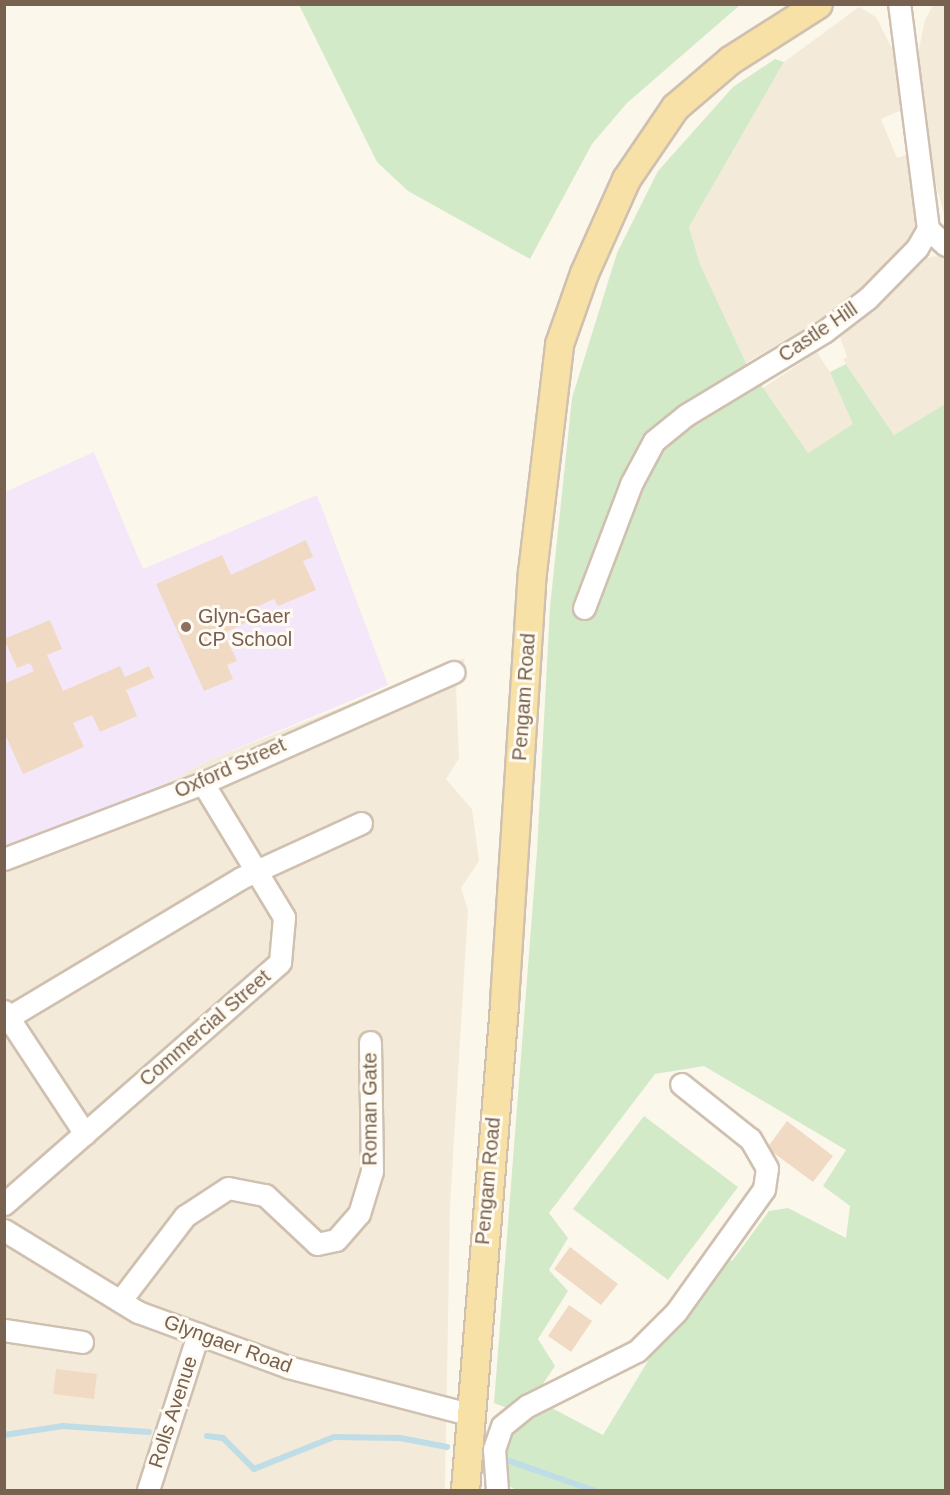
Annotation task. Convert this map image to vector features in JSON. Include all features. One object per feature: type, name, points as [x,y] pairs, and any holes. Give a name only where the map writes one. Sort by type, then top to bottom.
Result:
[{"type":"main road","name":"Pengam Road","points":[[465,1491],[469,1414],[504,1002],[532,572],[559,344],[584,273],[626,179],[675,107],[730,60],[818,4]]},
{"type":"street","points":[[900,4],[928,229],[945,245]]},
{"type":"street","name":"Castle Hill","points":[[584,608],[631,484],[654,441],[686,415],[851,311],[917,248],[928,229]]},
{"type":"street","name":"Oxford Street","points":[[4,859],[203,783],[454,672]]},
{"type":"street","name":"Commercial Street","points":[[4,1204],[280,962],[284,917],[203,783]]},
{"type":"street","points":[[84,1134],[7,1014],[258,871],[361,823]]},
{"type":"street","name":"Roman Gate","points":[[120,1301],[185,1216],[228,1188],[265,1195],[317,1244],[336,1240],[359,1214],[372,1171],[370,1042]]},
{"type":"street","points":[[497,1491],[494,1449],[502,1426],[527,1406],[638,1351],[676,1312],[764,1189],[767,1168],[750,1139],[681,1084]]},
{"type":"street","name":"Glyngaer Road","points":[[4,1230],[120,1301],[198,1334],[288,1367],[469,1414]]},
{"type":"street","points":[[4,1330],[82,1342]]},
{"type":"street","name":"Rolls Avenue","points":[[148,1491],[198,1334]]},
{"type":"shaded area","points":[[933,5],[945,5],[945,217],[924,143],[915,68],[925,20]]},
{"type":"shaded area","points":[[859,7],[876,17],[900,64],[904,109],[881,119],[897,158],[911,153],[918,219],[912,240],[842,307],[746,363],[700,264],[689,227],[784,62]]},
{"type":"shaded area","points":[[936,256],[945,259],[945,404],[894,435],[843,359],[847,357],[839,334],[926,258]]},
{"type":"shaded area","points":[[817,352],[841,390],[854,424],[808,453],[763,388]]},
{"type":"shaded area","name":"Glyn-Gaer CP School","points":[[94,452],[143,569],[317,495],[388,685],[207,761],[154,790],[5,845],[5,492]]},
{"type":"shaded area","points":[[465,658],[456,690],[459,758],[446,779],[472,809],[479,861],[461,888],[468,910],[450,1206],[445,1490],[5,1490],[5,845],[154,790],[207,761]]},
{"type":"green space","points":[[299,5],[740,5],[627,103],[592,144],[530,259],[408,191],[377,162]]},
{"type":"green space","points":[[775,59],[784,62],[689,227],[700,264],[746,363],[808,453],[853,424],[830,372],[846,364],[894,435],[945,404],[945,1490],[516,1490],[509,1486],[502,1463],[509,1434],[532,1412],[548,1406],[603,1435],[662,1338],[721,1256],[732,1261],[769,1211],[788,1208],[846,1238],[850,1206],[823,1186],[846,1150],[704,1066],[655,1074],[549,1213],[568,1238],[549,1270],[568,1291],[538,1339],[555,1366],[536,1394],[507,1408],[494,1403],[537,851],[550,607],[572,398],[617,253],[658,171],[733,87]]},
{"type":"green space","points":[[644,1116],[738,1187],[668,1280],[573,1209]]},
{"type":"building","points":[[306,540],[313,557],[303,561],[316,590],[278,606],[274,599],[243,613],[247,622],[224,633],[237,661],[227,665],[233,679],[204,691],[156,584],[222,555],[231,575]]},
{"type":"building","points":[[50,620],[62,649],[47,655],[63,691],[120,666],[125,677],[149,666],[154,678],[126,690],[137,716],[100,732],[92,715],[73,723],[84,747],[23,774],[4,732],[4,684],[34,671],[30,663],[17,668],[4,639]]},
{"type":"building","points":[[787,1121],[833,1156],[813,1182],[767,1148]]},
{"type":"building","points":[[570,1247],[618,1284],[601,1305],[554,1269]]},
{"type":"building","points":[[569,1305],[592,1321],[571,1352],[548,1336]]},
{"type":"building","points":[[56,1369],[97,1374],[94,1399],[53,1394]]},
{"type":"waterway","points":[[4,1435],[63,1426],[149,1432]]},
{"type":"waterway","points":[[207,1436],[223,1438],[254,1469],[334,1437],[400,1438],[447,1447]]},
{"type":"waterway","points":[[498,1457],[593,1490]]},
{"type":"place","name":"Glyn-Gaer CP School","points":[[186,627]]}]
